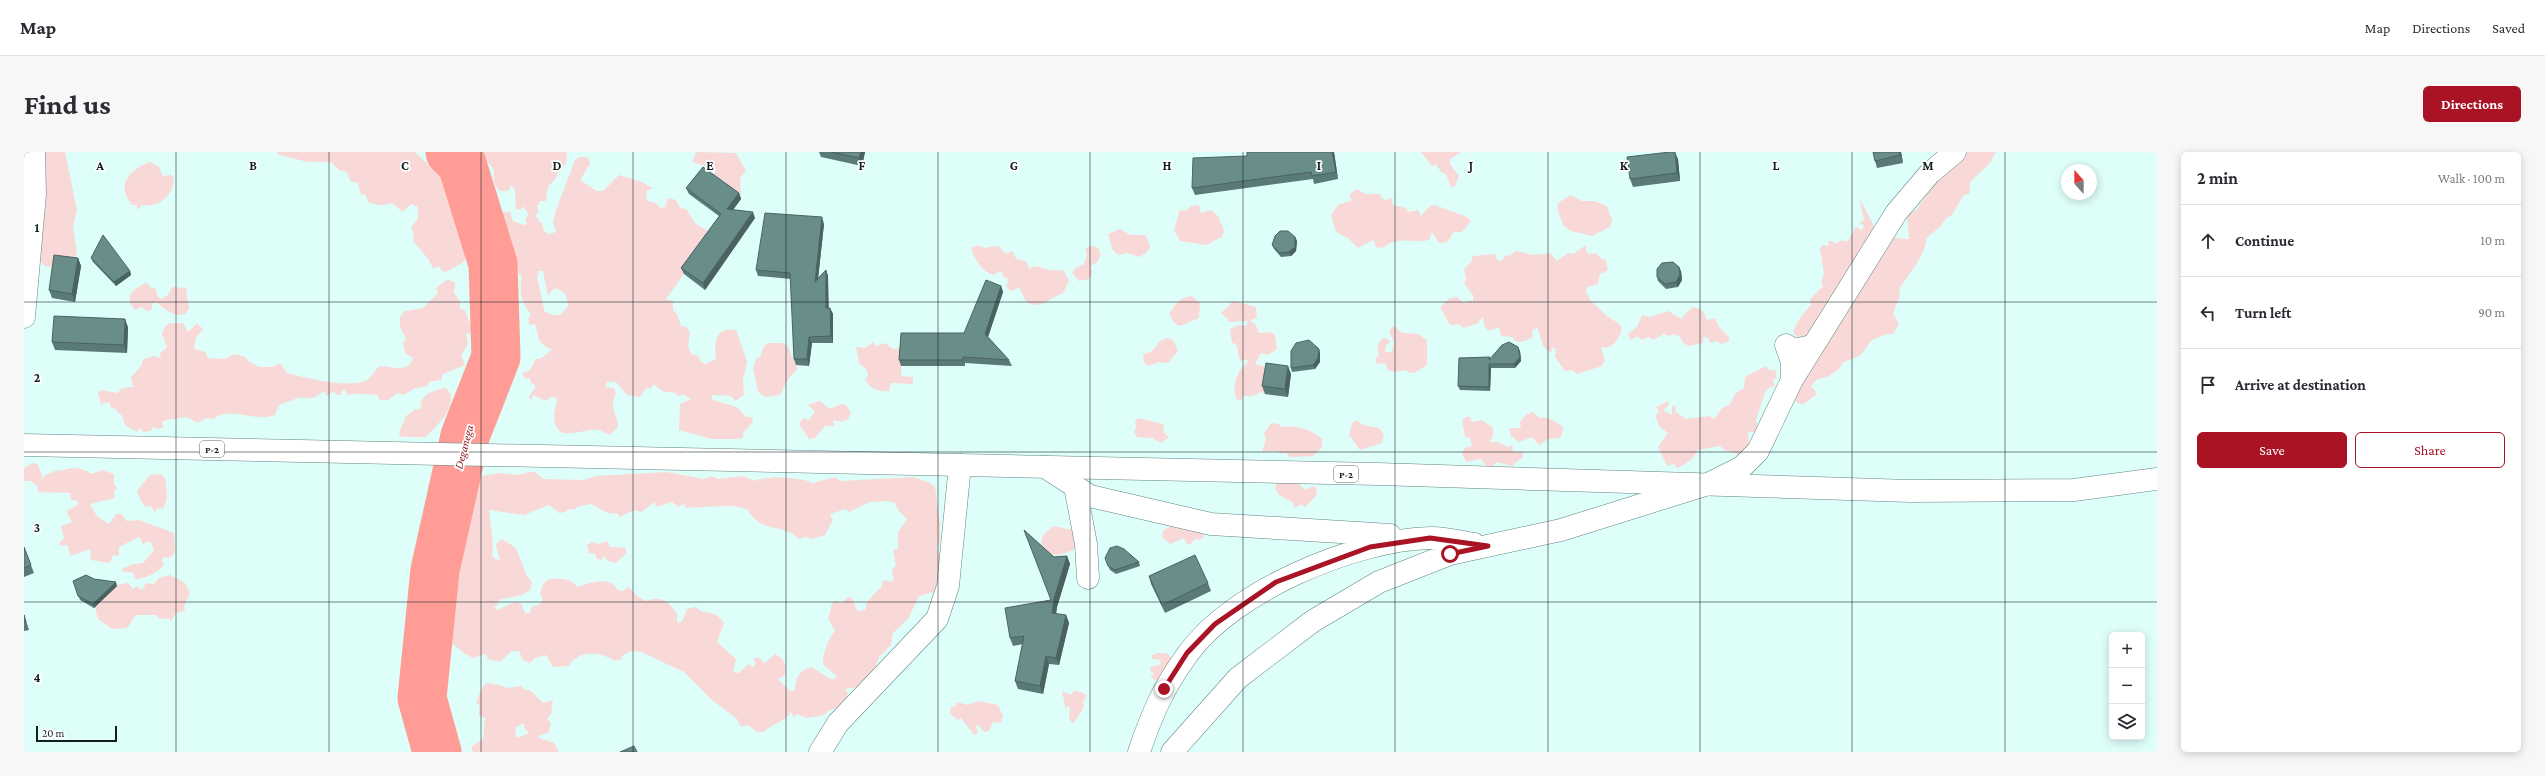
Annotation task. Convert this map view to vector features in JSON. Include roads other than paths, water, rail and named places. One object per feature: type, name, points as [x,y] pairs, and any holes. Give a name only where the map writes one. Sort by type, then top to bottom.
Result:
[{"type":"main road","points":[[24,316],[35,194],[34,152]]},
{"type":"main road","points":[[1172,752],[1238,678],[1313,621],[1379,582],[1450,554],[1561,530],[1708,484],[1742,467],[1758,451],[1792,380],[1896,214],[1930,173],[1955,152]]},
{"type":"main road","name":"P-2","points":[[24,445],[1045,467],[1708,484],[1910,491],[2066,490],[2157,479]]},
{"type":"main road","points":[[820,752],[838,723],[937,619],[948,586],[960,465]]},
{"type":"main road","points":[[1045,467],[1090,496],[1211,524],[1430,538],[1488,546]]},
{"type":"main road","points":[[1075,486],[1086,544],[1088,578]]},
{"type":"main road","points":[[1139,752],[1156,702],[1187,653],[1215,624],[1276,582],[1370,547],[1430,538]]},
{"type":"waterway","name":"Deganega","points":[[437,752],[422,698],[435,570],[465,436],[496,357],[493,264],[462,164],[450,152]]}]
